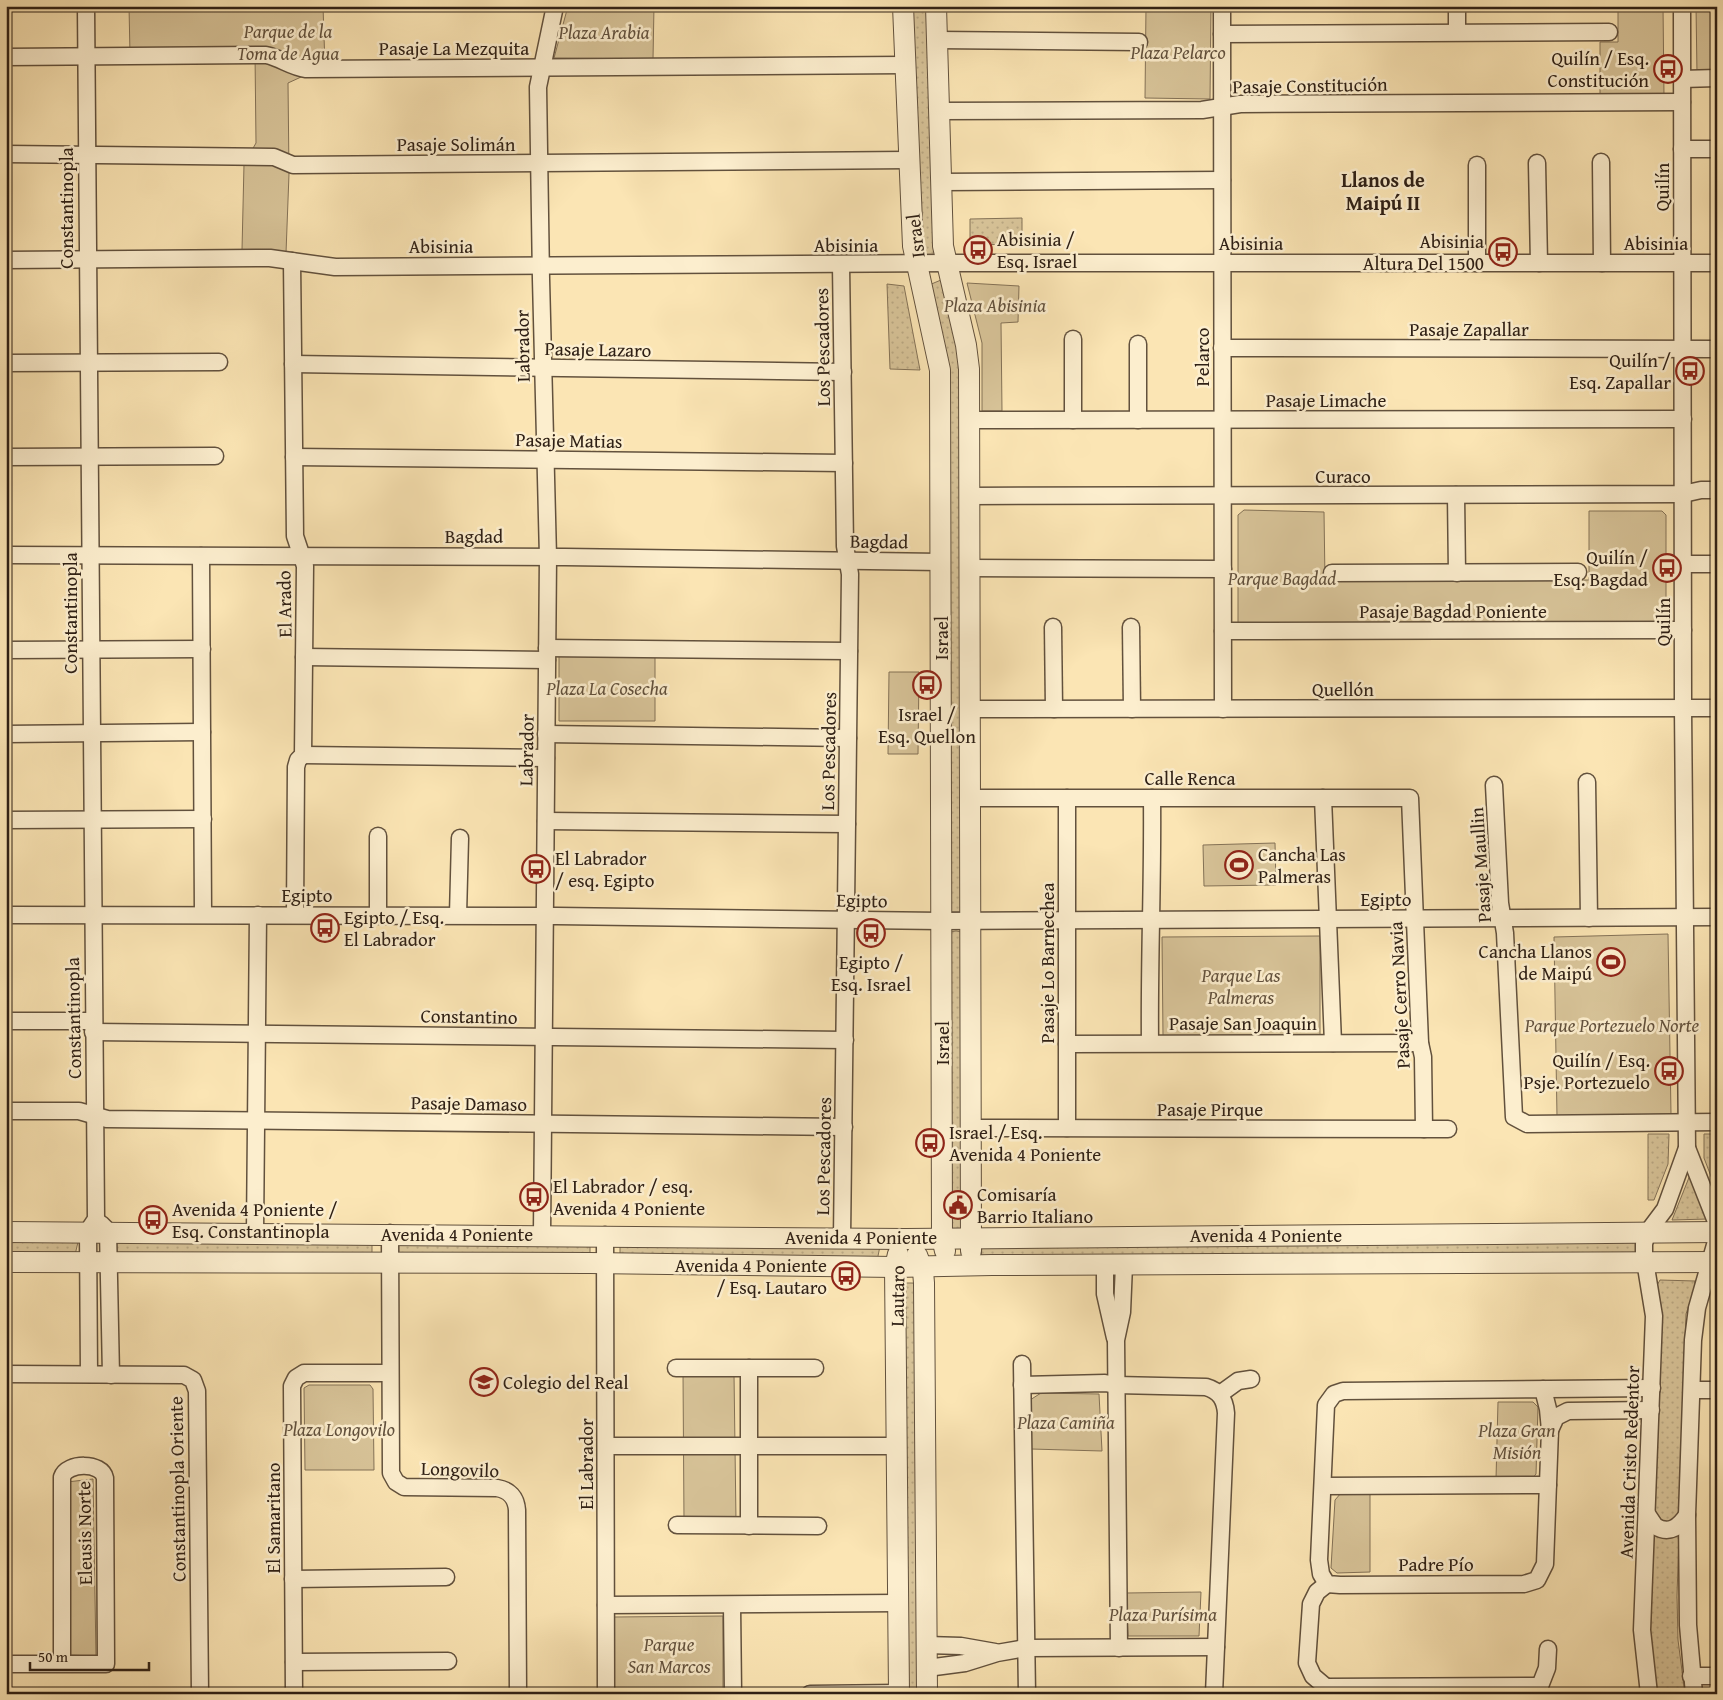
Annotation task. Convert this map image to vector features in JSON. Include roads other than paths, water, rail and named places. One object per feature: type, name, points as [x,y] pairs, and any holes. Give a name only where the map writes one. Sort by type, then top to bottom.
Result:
[{"type":"street","name":"Constantinopla","points":[[86,6],[86,259],[91,819],[97,1227],[87,1262],[99,1374]]},
{"type":"street","name":"Labrador","points":[[542,1234],[548,556],[540,266],[538,87],[555,6]]},
{"type":"street","name":"Israel","points":[[903,6],[913,246],[940,370],[942,1238],[945,1251],[963,1265],[971,1254],[972,1237],[968,357],[943,246],[936,6]]},
{"type":"street","name":"Pelarco","points":[[1222,6],[1223,709]]},
{"type":"street","points":[[1456,32],[1457,6]]},
{"type":"street","name":"Quilín","points":[[1647,1233],[1665,1209],[1687,1148],[1683,708],[1682,6]]},
{"type":"street","points":[[1222,34],[1609,32]]},
{"type":"street","points":[[937,40],[1139,42]]},
{"type":"street","name":"Pasaje La Mezquita","points":[[6,57],[266,55],[278,57],[292,67],[306,69],[905,65]]},
{"type":"street","points":[[1682,79],[1717,78]]},
{"type":"street","name":"Pasaje Constitución","points":[[939,111],[1202,110],[1240,104],[1682,102]]},
{"type":"street","points":[[1682,149],[1717,149]]},
{"type":"street","name":"Pasaje Solimán","points":[[6,154],[274,157],[293,165],[908,160]]},
{"type":"street","points":[[1601,162],[1602,263]]},
{"type":"street","points":[[1537,163],[1539,263]]},
{"type":"street","points":[[1477,165],[1477,263]]},
{"type":"street","points":[[941,182],[1222,180]]},
{"type":"street","name":"Abisinia","points":[[6,260],[270,258],[335,267],[947,263],[1717,263]]},
{"type":"street","name":"El Arado","points":[[292,261],[295,536],[305,566],[303,755],[298,760],[296,767],[294,915]]},
{"type":"street","name":"Los Pescadores","points":[[841,265],[845,546],[850,574],[842,1238]]},
{"type":"street","points":[[1073,339],[1073,420]]},
{"type":"street","points":[[1138,344],[1138,420]]},
{"type":"street","name":"Pasaje Zapallar","points":[[1222,348],[1717,349]]},
{"type":"street","points":[[6,363],[218,362]]},
{"type":"street","name":"Pasaje Lazaro","points":[[293,364],[842,372]]},
{"type":"street","name":"Pasaje Limache","points":[[969,420],[1683,419]]},
{"type":"street","points":[[6,457],[215,456]]},
{"type":"street","name":"Pasaje Matias","points":[[294,457],[844,463]]},
{"type":"street","name":"Curaco","points":[[969,496],[1683,494],[1701,490],[1717,490]]},
{"type":"street","points":[[1456,495],[1457,573]]},
{"type":"street","name":"Bagdad","points":[[6,555],[548,556],[941,562]]},
{"type":"street","points":[[201,556],[204,914]]},
{"type":"street","points":[[1683,564],[1717,564]]},
{"type":"street","points":[[969,568],[1222,569]]},
{"type":"street","points":[[1332,573],[1578,572]]},
{"type":"street","points":[[1053,627],[1054,709]]},
{"type":"street","points":[[1131,627],[1132,709]]},
{"type":"street","name":"Pasaje Bagdad Poniente","points":[[1223,631],[1683,630]]},
{"type":"street","points":[[6,650],[202,649]]},
{"type":"street","points":[[304,657],[849,652]]},
{"type":"street","name":"Quellón","points":[[970,709],[1717,708]]},
{"type":"street","points":[[6,734],[202,732]]},
{"type":"street","points":[[546,734],[848,738]]},
{"type":"street","points":[[303,755],[546,758]]},
{"type":"street","points":[[1587,782],[1589,918]]},
{"type":"street","name":"Pasaje Maullin","points":[[1494,785],[1500,903],[1505,933],[1512,1110],[1517,1120],[1527,1124],[1687,1122]]},
{"type":"street","name":"Calle Renca","points":[[970,798],[1410,798]]},
{"type":"street","name":"Pasaje Lo Barnechea","points":[[1066,1128],[1067,798]]},
{"type":"street","points":[[1150,1044],[1151,920],[1153,905],[1152,798]]},
{"type":"street","points":[[1323,798],[1333,1043]]},
{"type":"street","name":"Pasaje Cerro Navia","points":[[1410,798],[1420,1043],[1423,1057],[1424,1129]]},
{"type":"street","points":[[6,820],[203,819]]},
{"type":"street","points":[[546,821],[847,824]]},
{"type":"street","points":[[378,836],[378,915]]},
{"type":"street","points":[[458,915],[460,838]]},
{"type":"street","points":[[254,1232],[258,914]]},
{"type":"street","name":"Egipto","points":[[6,915],[458,915],[942,921],[1717,917]]},
{"type":"street","name":"Constantino","points":[[6,1021],[257,1034],[845,1040]]},
{"type":"street","name":"Pasaje San Joaquin","points":[[1067,1044],[1420,1043]]},
{"type":"street","name":"Pasaje Damaso","points":[[6,1111],[79,1111],[107,1119],[844,1127]]},
{"type":"street","points":[[1687,1122],[1717,1122]]},
{"type":"street","name":"Pasaje Pirque","points":[[971,1128],[1448,1129]]},
{"type":"street","name":"Quilín","points":[[1687,1148],[1717,1224]]},
{"type":"street","name":"Constantinopla","points":[[97,1227],[110,1262],[99,1374]]},
{"type":"street","name":"Avenida 4 Poniente","points":[[6,1232],[97,1227],[254,1232],[906,1239],[1717,1232]]},
{"type":"street","name":"Longovilo","points":[[390,1233],[390,1468],[396,1482],[408,1488],[502,1489],[511,1494],[517,1504],[518,1694]]},
{"type":"street","name":"Avenida Cristo Redentor","points":[[1647,1233],[1644,1244],[1645,1262],[1654,1316],[1642,1646],[1649,1694]]},
{"type":"street","name":"El Labrador","points":[[606,1235],[606,1694]]},
{"type":"street","points":[[1694,1694],[1691,1676],[1687,1599],[1687,1515],[1695,1322],[1714,1262],[1717,1238]]},
{"type":"street","name":"Lautaro","points":[[899,1694],[895,1267],[898,1255],[906,1239],[914,1248],[922,1267],[924,1283],[927,1694]]},
{"type":"street","name":"Avenida 4 Poniente","points":[[6,1262],[605,1263],[895,1267],[963,1265],[1714,1262]]},
{"type":"street","points":[[1115,1265],[1105,1294],[1116,1340],[1119,1648]]},
{"type":"street","points":[[1022,1364],[1027,1694]]},
{"type":"street","points":[[676,1368],[815,1368]]},
{"type":"street","points":[[749,1368],[749,1526]]},
{"type":"street","name":"El Samaritano","points":[[294,1694],[293,1382],[304,1373],[390,1372]]},
{"type":"street","name":"Constantinopla Oriente","points":[[6,1374],[184,1375],[193,1380],[196,1385],[200,1694]]},
{"type":"street","points":[[1220,1394],[1238,1381],[1251,1379]]},
{"type":"street","points":[[1022,1385],[1105,1383],[1206,1388],[1220,1394],[1224,1400],[1226,1413],[1214,1694]]},
{"type":"street","points":[[1548,1649],[1543,1690],[1322,1690],[1307,1663],[1311,1604],[1317,1592],[1328,1584],[1321,1574],[1319,1560],[1326,1405],[1334,1394],[1343,1391],[1652,1388]]},
{"type":"street","name":"Padre Pío","points":[[1328,1584],[1530,1583],[1541,1575],[1545,1564],[1550,1430],[1543,1389]]},
{"type":"street","points":[[1692,1390],[1717,1390]]},
{"type":"street","points":[[1550,1430],[1556,1417],[1568,1411],[1651,1410]]},
{"type":"street","points":[[606,1446],[896,1446]]},
{"type":"street","name":"Eleusis Norte","points":[[6,1664],[62,1664],[106,1664],[105,1478],[98,1468],[72,1467],[66,1470],[62,1477],[62,1664]]},
{"type":"street","points":[[897,1477],[926,1478]]},
{"type":"street","points":[[1323,1486],[1548,1485]]},
{"type":"street","points":[[1647,1514],[1655,1526],[1668,1530],[1679,1526],[1687,1515]]},
{"type":"street","points":[[676,1525],[818,1526]]},
{"type":"street","points":[[293,1579],[446,1577]]},
{"type":"street","points":[[606,1606],[898,1603]]},
{"type":"street","points":[[732,1605],[733,1694]]},
{"type":"street","points":[[927,1645],[961,1646],[997,1653]]},
{"type":"street","points":[[927,1668],[965,1663],[997,1653],[1026,1648],[1216,1647]]},
{"type":"street","points":[[294,1662],[448,1662]]},
{"type":"street","points":[[1691,1676],[1717,1676]]},
{"type":"street","points":[[810,1694],[899,1694]]},
{"type":"place","name":"Quilín / Esq. Constitución","points":[[1668,69]]},
{"type":"place","name":"Abisinia / Esq. Israel","points":[[978,250]]},
{"type":"place","name":"Abisinia Altura Del 1500","points":[[1503,252]]},
{"type":"place","name":"Quilín / Esq. Zapallar","points":[[1690,371]]},
{"type":"place","name":"Quilín / Esq. Bagdad","points":[[1667,568]]},
{"type":"place","name":"Israel / Esq. Quellon","points":[[927,685]]},
{"type":"place","name":"Cancha Las Palmeras","points":[[1239,865]]},
{"type":"place","name":"El Labrador / esq. Egipto","points":[[536,869]]},
{"type":"place","name":"Egipto / Esq. El Labrador","points":[[325,928]]},
{"type":"place","name":"Egipto / Esq. Israel","points":[[871,933]]},
{"type":"place","name":"Cancha Llanos de Maipú","points":[[1611,962]]},
{"type":"place","name":"Quilín / Esq. Psje. Portezuelo","points":[[1669,1071]]},
{"type":"place","name":"Israel / Esq. Avenida 4 Poniente","points":[[930,1143]]},
{"type":"place","name":"El Labrador / esq. Avenida 4 Poniente","points":[[534,1197]]},
{"type":"place","name":"Comisaría Barrio Italiano","points":[[958,1205]]},
{"type":"place","name":"Avenida 4 Poniente / Esq. Constantinopla","points":[[153,1220]]},
{"type":"place","name":"Avenida 4 Poniente / Esq. Lautaro","points":[[846,1276]]},
{"type":"place","name":"Colegio del Real","points":[[484,1382]]},
{"type":"district","name":"Llanos de Maipú II","points":[[1383,192]]},
{"type":"park label","name":"Plaza Arabia","points":[[604,32]]},
{"type":"park label","name":"Parque de la Toma de Agua","points":[[288,42]]},
{"type":"park label","name":"Plaza Pelarco","points":[[1178,52]]},
{"type":"park label","name":"Plaza Abisinia","points":[[995,305]]},
{"type":"park label","name":"Parque Bagdad","points":[[1282,578]]},
{"type":"park label","name":"Plaza La Cosecha","points":[[607,688]]},
{"type":"park label","name":"Parque Las Palmeras","points":[[1241,986]]},
{"type":"park label","name":"Parque Portezuelo Norte","points":[[1612,1025]]},
{"type":"park label","name":"Plaza Camiña","points":[[1066,1422]]},
{"type":"park label","name":"Plaza Longovilo","points":[[339,1429]]},
{"type":"park label","name":"Plaza Gran Misión","points":[[1517,1441]]},
{"type":"park label","name":"Plaza Purísima","points":[[1163,1614]]},
{"type":"park label","name":"Parque San Marcos","points":[[669,1655]]}]
